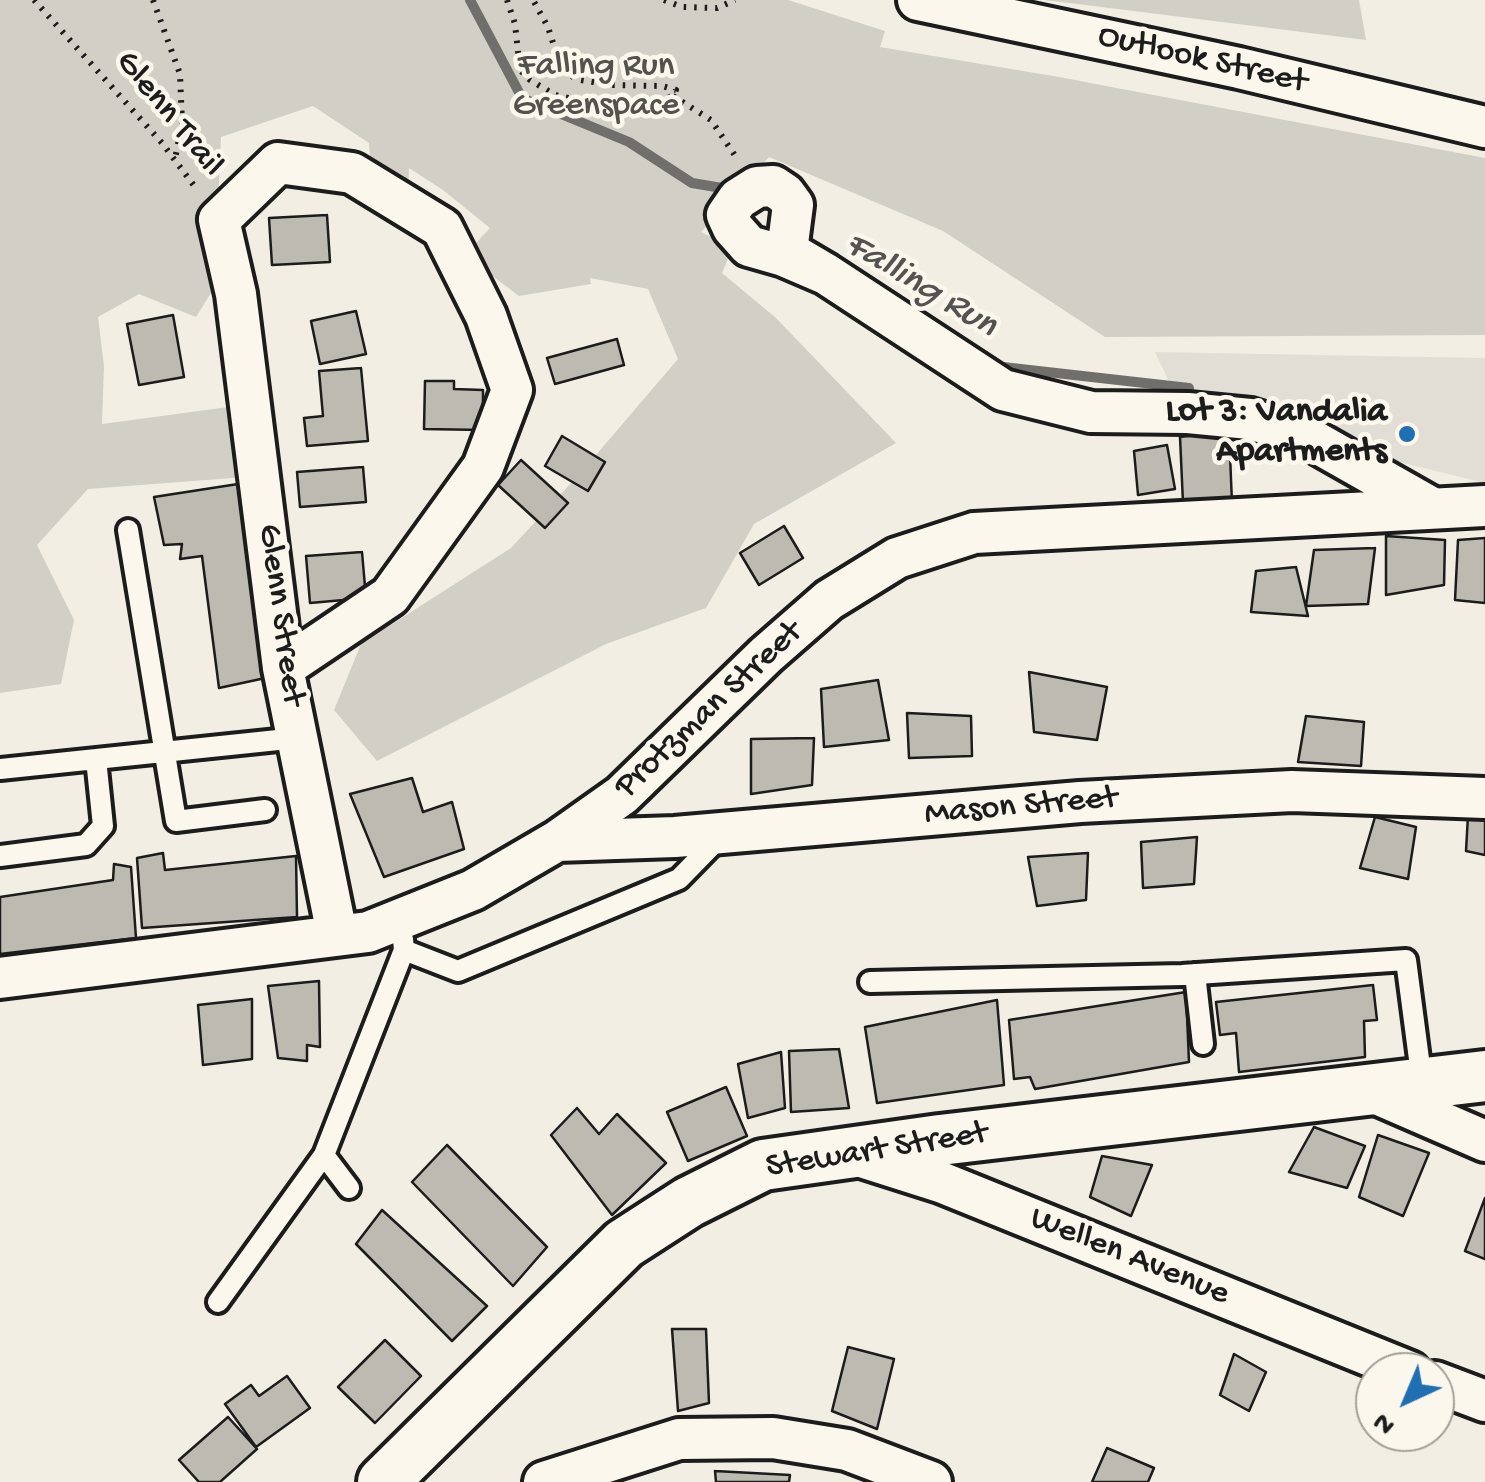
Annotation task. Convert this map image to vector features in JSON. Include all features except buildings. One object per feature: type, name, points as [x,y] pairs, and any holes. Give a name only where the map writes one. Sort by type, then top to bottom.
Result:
[{"type":"street","name":"Outlook Street","points":[[918,0],[1239,68],[1485,127]]},
{"type":"street","points":[[220,220],[278,163],[352,173],[442,228],[486,316],[512,390],[483,467],[390,596],[283,668]]},
{"type":"street","points":[[757,187],[738,199],[727,215],[749,246],[826,274],[1003,390],[1091,412],[1250,419],[1305,436],[1432,508]]},
{"type":"street","name":"Glenn Street","points":[[220,220],[236,294],[283,668],[338,934]]},
{"type":"street","name":"Protzman Street","points":[[0,978],[338,934],[403,933],[558,842],[622,796],[766,655],[829,600],[897,558],[974,533],[1485,506]]},
{"type":"street","name":"Mason Street","points":[[558,842],[724,833],[1080,802],[1292,791],[1485,798]]},
{"type":"street","name":"Stewart Street","points":[[383,1482],[624,1244],[689,1202],[762,1166],[845,1152],[1485,1076]]},
{"type":"street","points":[[1363,1088],[1485,1141]]},
{"type":"street","name":"Wellen Avenue","points":[[845,1152],[943,1183],[1361,1352]]},
{"type":"street","points":[[1455,1390],[1485,1401]]},
{"type":"street","points":[[544,1482],[679,1439],[754,1438],[847,1450],[932,1482]]},
{"type":"lane","points":[[128,530],[168,754],[176,821],[266,810]]},
{"type":"lane","points":[[0,769],[298,738]]},
{"type":"lane","points":[[0,856],[86,845],[103,826],[96,759]]},
{"type":"lane","points":[[218,1302],[324,1155],[403,933],[458,971],[678,879],[724,833]]},
{"type":"lane","points":[[870,982],[1195,974],[1406,960],[1422,1082]]},
{"type":"lane","points":[[1195,974],[1203,1044]]},
{"type":"lane","points":[[324,1155],[349,1188]]},
{"type":"path","name":"Glenn Trail","points":[[34,0],[175,160],[220,220]]},
{"type":"path","points":[[153,0],[180,74],[182,124],[175,160]]},
{"type":"path","points":[[507,0],[516,24],[520,70],[555,95],[635,108],[673,96],[676,90],[662,86],[611,85],[575,79],[559,62],[548,27],[533,0]]},
{"type":"path","points":[[664,0],[682,7],[717,8],[735,0]]},
{"type":"path","points":[[673,96],[711,120],[757,187]]},
{"type":"shaded area","name":"Lot 3: Vandalia Apartments","points":[[1155,352],[1485,358],[1485,483],[1399,462],[1176,396]]},
{"type":"green space","name":"Falling Run Greenspace","points":[[0,0],[788,0],[885,31],[880,47],[1485,158],[1485,335],[1105,337],[943,231],[769,157],[701,232],[733,247],[722,273],[776,318],[896,443],[754,524],[706,608],[606,644],[377,761],[334,710],[361,644],[511,548],[678,359],[648,289],[590,278],[591,284],[519,296],[465,255],[490,228],[409,168],[408,198],[371,171],[369,143],[313,106],[221,137],[216,256],[210,258],[211,293],[196,317],[139,294],[98,317],[104,366],[102,424],[236,406],[246,477],[88,489],[37,545],[74,620],[61,684],[0,693]]},
{"type":"green space","points":[[1045,0],[1359,0],[1366,40]]},
{"type":"waterway","name":"Falling Run","points":[[470,0],[522,98],[629,142],[692,183],[734,190]]},
{"type":"waterway","name":"Falling Run","points":[[994,366],[1189,388]]},
{"type":"place","name":"Lot 3: Vandalia Apartments","points":[[1407,434]]}]
